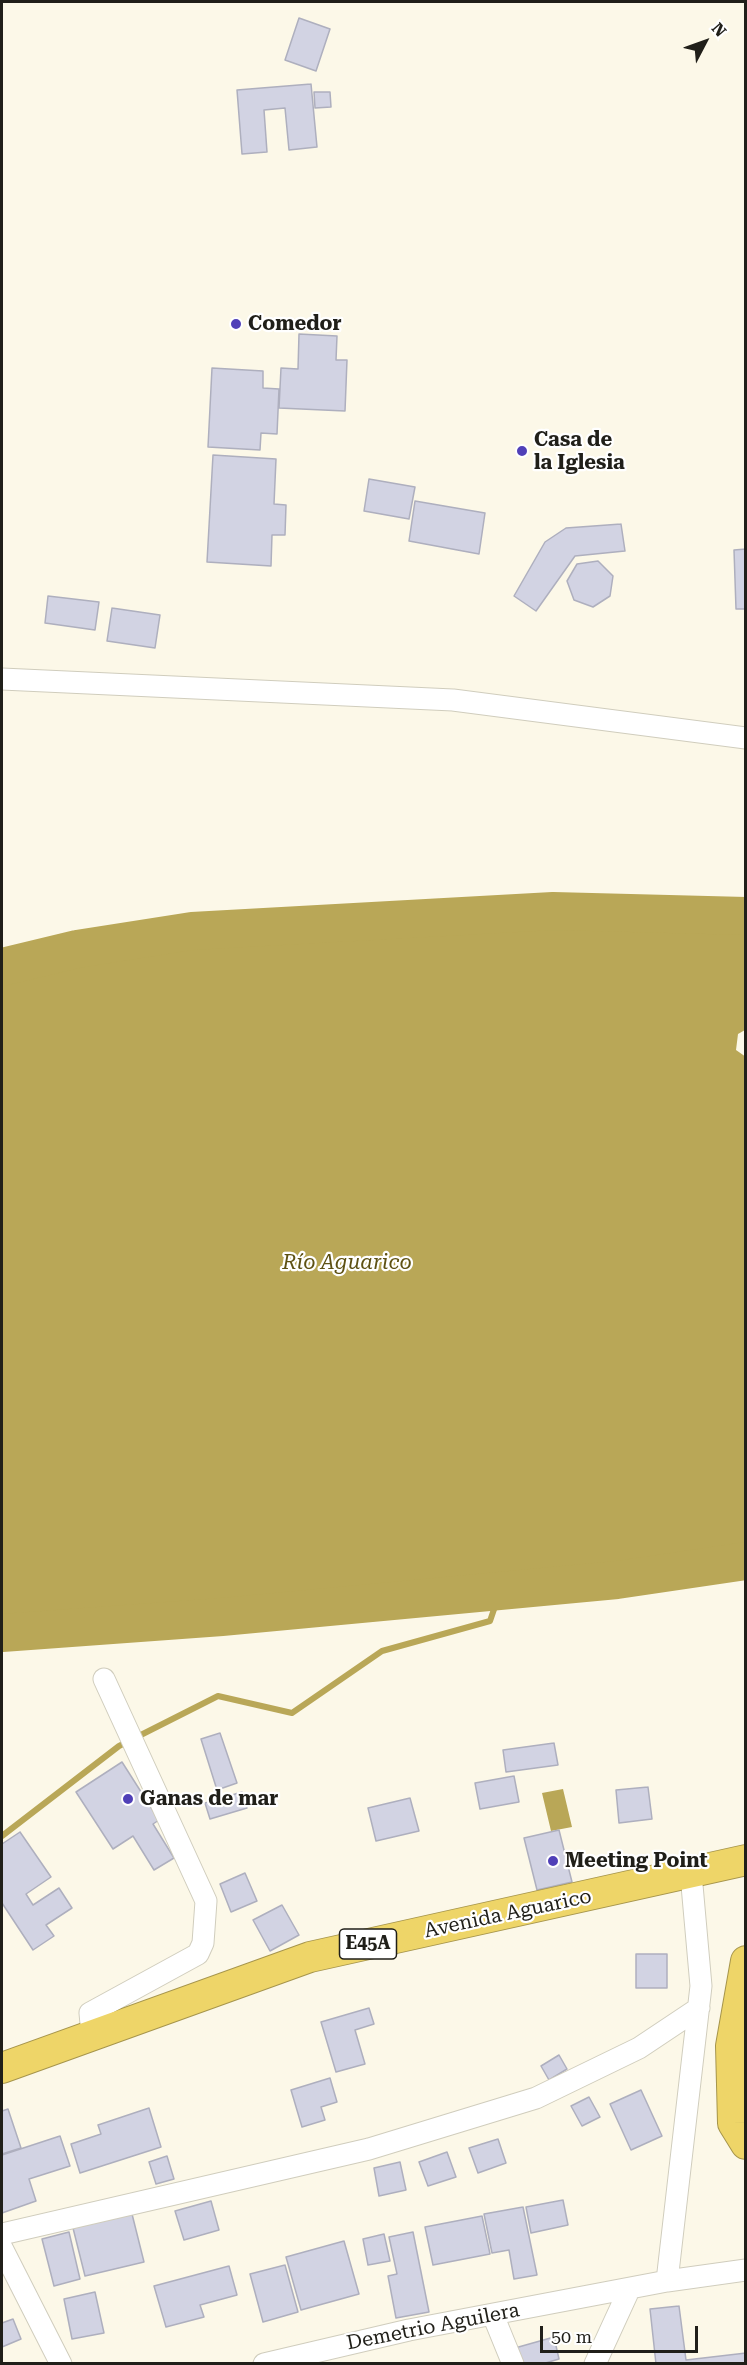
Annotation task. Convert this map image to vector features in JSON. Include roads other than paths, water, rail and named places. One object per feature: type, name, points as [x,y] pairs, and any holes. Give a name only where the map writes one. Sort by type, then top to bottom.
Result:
[{"type":"highway","name":"Avenida Aguarico","points":[[2,2068],[310,1957],[746,1860]]},
{"type":"highway","points":[[746,1961],[731,2046],[733,2123],[746,2144]]},
{"type":"street","points":[[2,679],[453,700],[746,738]]},
{"type":"street","points":[[92,2035],[90,2013],[198,1954],[203,1943],[206,1901],[104,1678]]},
{"type":"street","points":[[667,2281],[701,1986],[691,1874]]},
{"type":"street","points":[[2,2234],[369,2149],[536,2098],[639,2048],[699,2008]]},
{"type":"street","points":[[2,2248],[61,2364]]},
{"type":"street","name":"Demetrio Aguilera","points":[[264,2364],[409,2330],[667,2281],[746,2270]]},
{"type":"street","points":[[595,2364],[629,2290]]},
{"type":"street","points":[[493,2315],[513,2364]]},
{"type":"water","name":"Río Aguarico","points":[[553,911],[745,916],[745,1030],[738,1034],[736,1050],[746,1057],[745,1561],[617,1580],[222,1617],[2,1633],[2,967],[77,949],[192,931]]},
{"type":"water","points":[[563,1789],[572,1827],[551,1831],[542,1793]]},
{"type":"waterway","points":[[2,967],[77,949],[192,931],[553,911],[746,916]]},
{"type":"waterway","points":[[2,1633],[222,1617],[617,1580],[746,1561]]},
{"type":"waterway","points":[[2,1836],[119,1746],[218,1696],[292,1713],[382,1651],[490,1621],[502,1586]]},
{"type":"place","name":"Comedor","points":[[236,324]]},
{"type":"place","name":"Casa de la Iglesia","points":[[522,451]]},
{"type":"place","name":"Ganas de mar","points":[[128,1799]]},
{"type":"place","name":"Meeting Point","points":[[553,1861]]}]
